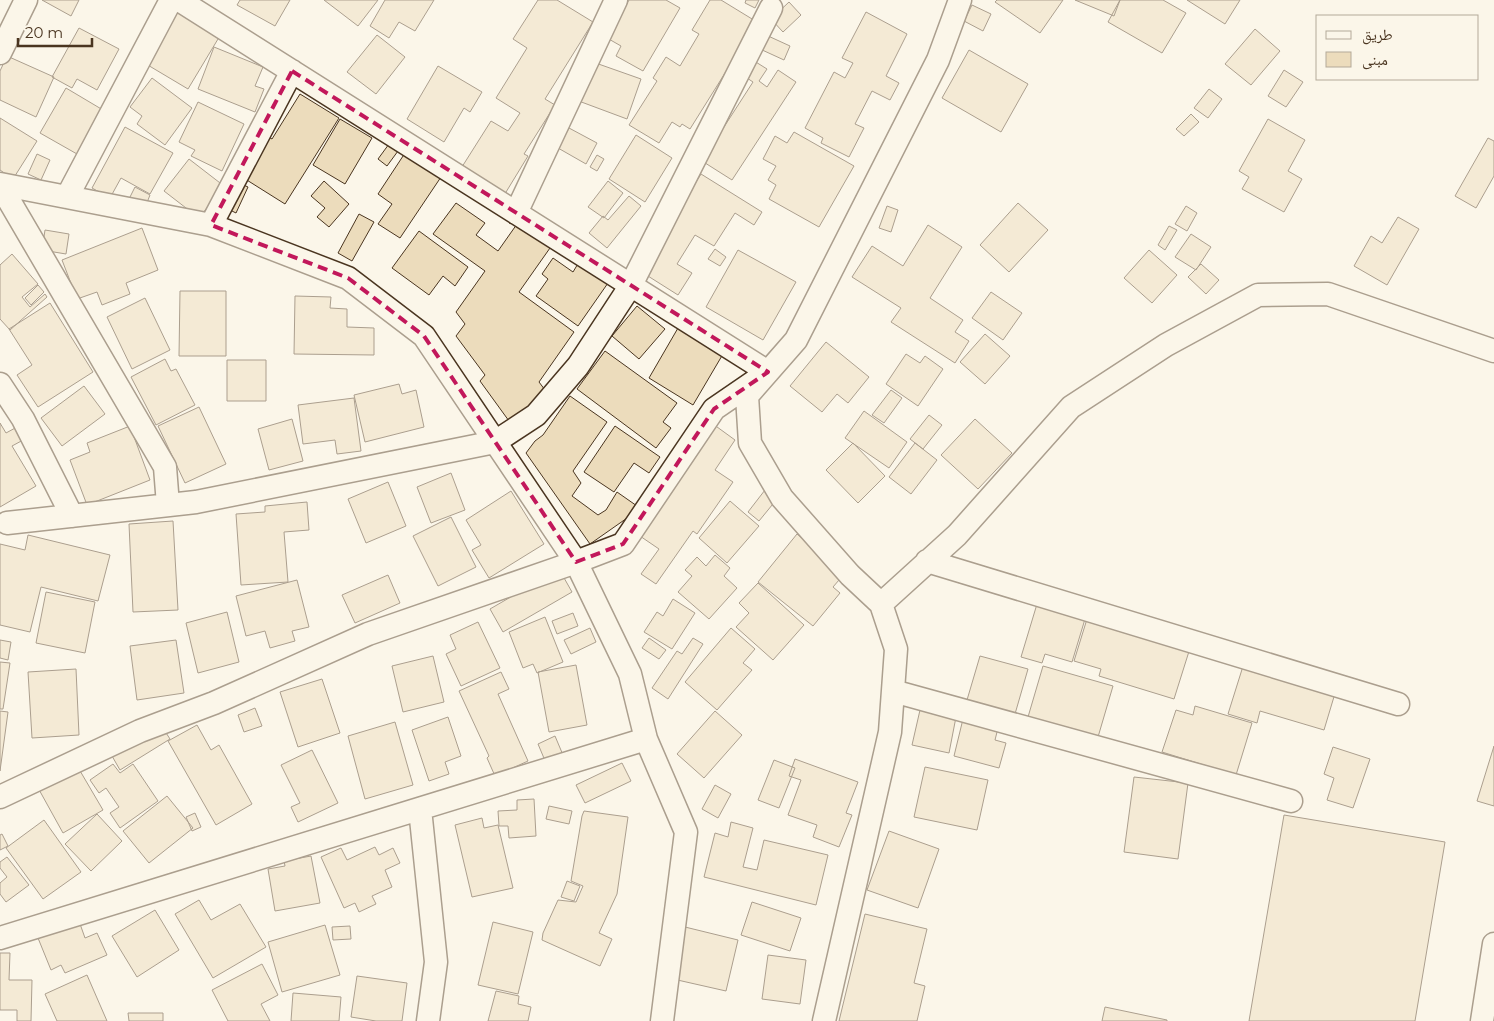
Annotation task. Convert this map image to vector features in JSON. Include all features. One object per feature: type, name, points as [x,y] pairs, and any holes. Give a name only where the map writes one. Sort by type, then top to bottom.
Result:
[{"type":"street","points":[[0,53],[26,0]]},
{"type":"street","points":[[67,197],[171,0]]},
{"type":"street","points":[[179,0],[768,372]]},
{"type":"street","points":[[516,213],[616,0]]},
{"type":"street","points":[[824,1021],[890,732],[896,649],[881,604],[850,574],[782,498],[750,443],[747,396],[796,340],[801,331],[938,60],[960,0]]},
{"type":"street","points":[[7,523],[196,502],[495,442],[536,415],[578,366],[631,285],[771,8]]},
{"type":"street","points":[[211,225],[292,71]]},
{"type":"street","points":[[0,184],[211,225],[348,278],[424,336],[576,562],[630,674],[646,740],[686,832],[662,1021]]},
{"type":"street","points":[[0,184],[165,467],[168,505]]},
{"type":"street","points":[[881,604],[957,535],[1071,407],[1166,345],[1258,295],[1328,294],[1494,351]]},
{"type":"street","points":[[0,797],[140,731],[214,703],[368,634],[623,544],[714,409],[768,372]]},
{"type":"street","points":[[0,384],[23,419],[72,516]]},
{"type":"street","points":[[927,562],[1398,704]]},
{"type":"street","points":[[893,691],[1291,800]]},
{"type":"street","points":[[0,938],[646,740]]},
{"type":"street","points":[[420,809],[436,962],[428,1021]]},
{"type":"street","points":[[1482,1021],[1494,944]]},
{"type":"highlighted area","points":[[292,71],[768,372],[714,409],[623,544],[576,562],[424,336],[348,278],[211,225]]},
{"type":"building","points":[[42,0],[79,0],[71,16]]},
{"type":"building","points":[[240,0],[290,0],[275,26],[237,5]]},
{"type":"building","points":[[324,0],[378,0],[358,26]]},
{"type":"building","points":[[385,0],[434,0],[415,31],[399,22],[389,38],[370,26]]},
{"type":"building","points":[[538,0],[557,0],[593,22],[545,99],[555,105],[524,154],[528,156],[503,197],[460,170],[491,121],[508,131],[520,113],[496,98],[527,48],[513,39]]},
{"type":"building","points":[[629,0],[666,0],[680,8],[643,71],[616,56],[621,46],[607,38]]},
{"type":"building","points":[[710,0],[721,0],[757,22],[690,129],[682,124],[680,127],[672,122],[659,143],[629,125],[657,81],[653,78],[666,57],[680,66],[699,34],[692,30]]},
{"type":"building","points":[[746,0],[759,0],[755,8],[745,3]]},
{"type":"building","points":[[997,0],[1063,0],[1040,33],[995,2]]},
{"type":"building","points":[[1075,0],[1120,0],[1114,16]]},
{"type":"building","points":[[1120,0],[1163,0],[1186,13],[1162,53],[1108,22]]},
{"type":"building","points":[[1187,0],[1240,0],[1225,24]]},
{"type":"building","points":[[789,2],[801,15],[783,32],[771,19]]},
{"type":"building","points":[[972,5],[991,14],[983,31],[964,21]]},
{"type":"building","points":[[174,6],[221,34],[188,89],[141,61]]},
{"type":"building","points":[[866,12],[907,34],[886,76],[899,83],[890,100],[872,91],[855,124],[864,128],[849,157],[821,143],[823,138],[805,128],[834,72],[845,78],[853,63],[842,58]]},
{"type":"building","points":[[79,28],[119,49],[97,90],[77,79],[72,88],[52,77]]},
{"type":"building","points":[[1255,29],[1280,51],[1251,85],[1225,64]]},
{"type":"building","points":[[377,35],[405,57],[376,94],[347,72]]},
{"type":"building","points":[[766,35],[790,46],[784,60],[760,49]]},
{"type":"building","points":[[214,47],[263,67],[255,86],[264,89],[255,112],[198,89]]},
{"type":"building","points":[[969,50],[1028,84],[1001,132],[942,98]]},
{"type":"building","points":[[7,56],[54,77],[36,117],[0,100],[0,71]]},
{"type":"building","points":[[751,59],[767,69],[759,81],[767,87],[778,70],[796,82],[732,180],[702,161],[753,82],[741,74]]},
{"type":"building","points":[[590,61],[641,79],[627,119],[576,100]]},
{"type":"building","points":[[438,66],[482,92],[470,112],[464,108],[444,142],[407,119]]},
{"type":"building","points":[[1284,70],[1303,82],[1286,107],[1268,96]]},
{"type":"building","points":[[152,78],[192,108],[165,145],[137,124],[142,116],[130,107]]},
{"type":"building","points":[[66,88],[103,110],[77,154],[40,133]]},
{"type":"building","points":[[1209,89],[1222,99],[1208,118],[1194,108]]},
{"type":"building","points":[[300,94],[339,118],[285,204],[242,177],[267,136],[272,139]]},
{"type":"building","points":[[198,102],[244,124],[222,171],[191,156],[195,150],[179,142]]},
{"type":"building","points":[[1191,114],[1199,122],[1184,136],[1176,129]]},
{"type":"building","points":[[0,118],[37,141],[13,179],[0,170]]},
{"type":"building","points":[[340,119],[372,138],[345,184],[313,165]]},
{"type":"building","points":[[1268,119],[1305,140],[1288,171],[1302,179],[1284,212],[1242,189],[1249,177],[1239,171]]},
{"type":"building","points":[[125,127],[173,153],[150,194],[121,178],[110,198],[92,188]]},
{"type":"building","points":[[569,128],[597,143],[586,164],[558,148]]},
{"type":"building","points":[[794,132],[854,166],[819,227],[769,199],[776,185],[768,180],[776,166],[763,159],[775,136],[787,143]]},
{"type":"building","points":[[636,135],[672,158],[645,202],[609,179]]},
{"type":"building","points":[[1488,138],[1494,141],[1494,176],[1476,208],[1455,196]]},
{"type":"building","points":[[389,144],[398,151],[387,166],[378,159]]},
{"type":"building","points":[[405,153],[441,177],[400,238],[378,224],[392,204],[378,194]]},
{"type":"building","points":[[37,154],[50,160],[41,180],[28,174]]},
{"type":"building","points":[[597,155],[604,159],[597,171],[590,167]]},
{"type":"building","points":[[189,159],[224,186],[199,218],[164,191]]},
{"type":"building","points":[[701,174],[762,212],[754,225],[735,213],[714,246],[695,235],[677,264],[692,273],[678,295],[640,271]]},
{"type":"building","points":[[324,181],[349,204],[329,227],[317,217],[325,208],[311,196]]},
{"type":"building","points":[[608,181],[623,193],[604,218],[588,207]]},
{"type":"building","points":[[237,182],[248,187],[236,213],[226,208]]},
{"type":"building","points":[[135,187],[150,195],[146,205],[130,197]]},
{"type":"building","points":[[629,196],[641,206],[607,248],[589,233],[603,216],[608,220]]},
{"type":"building","points":[[456,203],[485,223],[476,235],[498,251],[517,224],[550,248],[519,292],[574,332],[539,382],[545,390],[539,399],[509,421],[480,381],[485,375],[456,336],[465,324],[456,312],[485,271],[433,234]]},
{"type":"building","points":[[1018,203],[1048,230],[1009,272],[980,245]]},
{"type":"building","points":[[887,206],[898,210],[891,232],[879,228]]},
{"type":"building","points":[[1186,206],[1197,213],[1187,231],[1175,224]]},
{"type":"building","points":[[359,214],[374,222],[352,261],[338,253]]},
{"type":"building","points":[[1398,217],[1419,229],[1387,285],[1354,266],[1371,236],[1382,243]]},
{"type":"building","points":[[928,225],[962,247],[930,298],[963,320],[955,332],[969,341],[955,363],[891,322],[901,308],[852,277],[872,246],[903,266]]},
{"type":"building","points":[[1169,226],[1177,230],[1165,250],[1158,245]]},
{"type":"building","points":[[142,228],[158,270],[126,283],[130,294],[102,305],[97,292],[77,299],[62,260]]},
{"type":"building","points":[[45,230],[69,234],[66,254],[42,250]]},
{"type":"building","points":[[419,231],[468,267],[455,286],[443,276],[429,295],[392,268]]},
{"type":"building","points":[[1191,234],[1211,247],[1196,270],[1175,257]]},
{"type":"building","points":[[715,249],[726,257],[720,266],[708,259]]},
{"type":"building","points":[[738,250],[796,282],[763,340],[706,307]]},
{"type":"building","points":[[1149,250],[1177,275],[1152,303],[1124,278]]},
{"type":"building","points":[[12,254],[38,284],[22,297],[30,307],[45,294],[47,297],[10,330],[0,319],[0,265]]},
{"type":"building","points":[[553,258],[573,272],[579,262],[608,283],[578,326],[536,296],[548,279],[542,274]]},
{"type":"building","points":[[1201,264],[1219,280],[1206,294],[1188,277]]},
{"type":"building","points":[[38,285],[44,292],[31,305],[25,298]]},
{"type":"building","points":[[180,291],[226,291],[226,356],[179,356]]},
{"type":"building","points":[[991,292],[1022,313],[1003,340],[972,318]]},
{"type":"building","points":[[295,296],[331,297],[330,308],[347,309],[347,327],[374,328],[374,355],[294,354]]},
{"type":"building","points":[[145,298],[170,350],[132,369],[107,317]]},
{"type":"building","points":[[50,303],[93,372],[38,407],[17,375],[32,365],[9,329]]},
{"type":"building","points":[[637,306],[665,329],[639,359],[612,336]]},
{"type":"building","points":[[678,328],[723,354],[693,405],[649,378]]},
{"type":"building","points":[[985,334],[1010,356],[985,384],[960,362]]},
{"type":"building","points":[[826,342],[869,377],[848,403],[837,394],[822,412],[790,386]]},
{"type":"building","points":[[605,351],[677,403],[663,422],[671,428],[656,448],[577,389]]},
{"type":"building","points":[[906,354],[920,363],[925,356],[943,369],[918,406],[886,384]]},
{"type":"building","points":[[165,359],[171,371],[176,369],[195,405],[156,425],[131,377]]},
{"type":"building","points":[[227,360],[266,360],[266,401],[227,401]]},
{"type":"building","points":[[399,384],[402,394],[416,390],[424,427],[365,442],[354,395]]},
{"type":"building","points":[[84,386],[105,414],[62,446],[41,418]]},
{"type":"building","points":[[891,390],[902,398],[884,423],[872,415]]},
{"type":"building","points":[[570,396],[607,422],[573,471],[581,483],[572,496],[598,515],[606,510],[617,492],[637,506],[630,516],[590,544],[526,453],[535,441],[543,435]]},
{"type":"building","points":[[354,398],[361,451],[337,454],[335,440],[303,444],[298,405]]},
{"type":"building","points":[[199,407],[226,464],[185,483],[158,426]]},
{"type":"building","points":[[864,411],[907,442],[889,468],[845,438]]},
{"type":"building","points":[[929,415],[942,425],[923,449],[910,439]]},
{"type":"building","points":[[292,419],[303,461],[269,470],[258,429]]},
{"type":"building","points":[[975,419],[1012,453],[978,489],[941,455]]},
{"type":"building","points":[[0,423],[6,433],[17,427],[25,439],[12,446],[36,486],[0,507]]},
{"type":"building","points":[[713,424],[735,440],[715,470],[733,482],[697,534],[693,531],[656,584],[641,574],[659,549],[637,534]]},
{"type":"building","points":[[130,426],[150,480],[87,505],[70,460],[90,452],[87,443]]},
{"type":"building","points":[[615,426],[660,457],[649,473],[634,463],[614,492],[584,472]]},
{"type":"building","points":[[853,443],[885,476],[858,503],[826,470]]},
{"type":"building","points":[[915,443],[937,460],[911,494],[889,477]]},
{"type":"building","points":[[451,473],[465,510],[431,523],[417,487]]},
{"type":"building","points":[[388,482],[406,526],[366,543],[348,499]]},
{"type":"building","points":[[765,490],[777,499],[759,521],[748,512]]},
{"type":"building","points":[[511,491],[544,544],[489,578],[472,550],[481,545],[466,520]]},
{"type":"building","points":[[730,501],[759,526],[727,563],[699,538]]},
{"type":"building","points":[[307,502],[309,530],[284,532],[288,582],[241,585],[236,514],[265,512],[265,506]]},
{"type":"building","points":[[451,517],[476,567],[438,586],[413,536]]},
{"type":"building","points":[[173,521],[178,610],[133,612],[129,524]]},
{"type":"building","points":[[797,534],[845,573],[833,587],[840,593],[813,626],[758,582]]},
{"type":"building","points":[[28,535],[110,555],[98,601],[41,587],[30,632],[0,625],[0,544],[25,550]]},
{"type":"building","points":[[715,555],[730,568],[724,576],[737,588],[709,619],[678,592],[692,576],[685,570],[697,557],[706,566]]},
{"type":"building","points":[[559,569],[572,592],[503,632],[490,609]]},
{"type":"building","points":[[388,575],[400,603],[355,623],[342,595]]},
{"type":"building","points":[[297,580],[309,627],[292,631],[295,641],[270,648],[265,631],[246,636],[236,596]]},
{"type":"building","points":[[758,583],[804,625],[773,660],[736,627],[749,613],[739,603]]},
{"type":"building","points":[[46,592],[95,602],[85,653],[36,643]]},
{"type":"building","points":[[673,599],[695,613],[672,649],[644,632],[657,612],[663,616]]},
{"type":"building","points":[[1037,604],[1085,619],[1072,662],[1045,654],[1042,663],[1021,657]]},
{"type":"building","points":[[227,612],[239,662],[198,673],[186,623]]},
{"type":"building","points":[[573,613],[578,626],[557,634],[552,621]]},
{"type":"building","points":[[545,617],[563,662],[537,673],[533,664],[523,668],[509,632]]},
{"type":"building","points":[[1087,619],[1191,645],[1174,699],[1099,676],[1101,669],[1074,661]]},
{"type":"building","points":[[478,622],[500,668],[461,686],[446,654],[456,649],[450,635]]},
{"type":"building","points":[[590,628],[596,642],[571,654],[564,640]]},
{"type":"building","points":[[731,628],[755,649],[743,663],[752,670],[717,710],[685,682]]},
{"type":"building","points":[[649,638],[666,650],[659,659],[642,648]]},
{"type":"building","points":[[693,638],[703,644],[668,699],[652,688],[677,651],[682,654]]},
{"type":"building","points":[[0,640],[11,642],[8,660],[0,658]]},
{"type":"building","points":[[176,640],[184,693],[137,700],[130,646]]},
{"type":"building","points":[[433,656],[444,702],[403,712],[392,666]]},
{"type":"building","points":[[980,656],[1028,669],[1015,714],[967,700]]},
{"type":"building","points":[[0,662],[10,663],[3,709],[0,709]]},
{"type":"building","points":[[1244,663],[1336,690],[1324,730],[1260,711],[1257,723],[1228,714]]},
{"type":"building","points":[[576,665],[587,725],[549,732],[538,672]]},
{"type":"building","points":[[1043,666],[1113,686],[1098,737],[1028,717]]},
{"type":"building","points":[[76,669],[79,735],[32,738],[28,672]]},
{"type":"building","points":[[501,672],[509,689],[498,694],[528,761],[495,776],[487,758],[489,756],[459,691]]},
{"type":"building","points":[[322,679],[340,733],[298,747],[280,692]]},
{"type":"building","points":[[1195,706],[1252,723],[1236,775],[1162,752],[1176,710],[1193,715]]},
{"type":"building","points":[[255,708],[262,726],[244,732],[238,715]]},
{"type":"building","points":[[920,710],[956,717],[949,753],[912,745]]},
{"type":"building","points":[[0,711],[8,712],[0,771]]},
{"type":"building","points":[[715,711],[742,735],[704,778],[677,754]]},
{"type":"building","points":[[448,717],[461,756],[445,762],[449,774],[429,781],[412,730]]},
{"type":"building","points":[[963,719],[998,728],[995,740],[1006,743],[999,768],[954,756]]},
{"type":"building","points":[[395,722],[413,785],[365,799],[348,736]]},
{"type":"building","points":[[161,725],[170,739],[120,770],[112,756]]},
{"type":"building","points":[[197,725],[211,750],[219,745],[252,804],[216,825],[168,741]]},
{"type":"building","points":[[555,736],[563,755],[546,763],[538,744]]},
{"type":"building","points":[[1494,746],[1494,806],[1477,801]]},
{"type":"building","points":[[1333,747],[1370,759],[1353,808],[1327,800],[1334,778],[1324,774]]},
{"type":"building","points":[[312,750],[338,803],[298,822],[291,807],[300,803],[281,765]]},
{"type":"building","points":[[795,759],[858,782],[846,813],[852,815],[839,847],[813,837],[817,825],[788,815],[801,780],[789,776]]},
{"type":"building","points":[[774,760],[795,768],[779,808],[758,800]]},
{"type":"building","points":[[622,763],[631,781],[585,803],[576,785]]},
{"type":"building","points":[[76,764],[103,810],[63,833],[37,786]]},
{"type":"building","points":[[113,764],[120,773],[133,764],[158,801],[120,828],[110,813],[119,807],[106,788],[99,793],[90,780]]},
{"type":"building","points":[[925,767],[988,780],[977,830],[914,817]]},
{"type":"building","points":[[1134,777],[1188,783],[1178,859],[1124,852]]},
{"type":"building","points":[[715,785],[731,794],[718,818],[702,809]]},
{"type":"building","points":[[167,796],[193,828],[149,863],[123,831]]},
{"type":"building","points":[[534,799],[536,836],[509,838],[508,826],[499,826],[498,811],[517,810],[517,800]]},
{"type":"building","points":[[549,806],[572,811],[569,824],[546,819]]},
{"type":"building","points":[[584,811],[628,817],[617,894],[599,933],[612,939],[600,966],[542,940],[543,933],[558,900],[576,902],[583,886],[571,881]]},
{"type":"building","points":[[195,813],[201,827],[192,831],[186,817]]},
{"type":"building","points":[[97,814],[122,841],[91,871],[65,844]]},
{"type":"building","points":[[1284,815],[1445,842],[1415,1021],[1249,1021]]},
{"type":"building","points":[[482,818],[484,828],[498,825],[513,888],[472,897],[455,825]]},
{"type":"building","points":[[44,820],[81,872],[43,899],[6,848]]},
{"type":"building","points":[[731,822],[753,828],[743,867],[757,870],[764,840],[828,855],[816,905],[704,877],[715,833],[728,837]]},
{"type":"building","points":[[889,831],[939,849],[918,908],[867,890]]},
{"type":"building","points":[[2,834],[8,846],[0,850],[0,835]]},
{"type":"building","points":[[375,847],[379,855],[393,848],[400,863],[385,870],[392,887],[372,896],[376,904],[359,912],[355,903],[344,908],[321,857],[341,848],[347,860]]},
{"type":"building","points":[[311,856],[320,903],[275,911],[268,869],[285,866],[284,861]]},
{"type":"building","points":[[7,857],[29,885],[6,902],[0,894],[0,883],[7,877],[0,868],[0,862]]},
{"type":"building","points":[[567,881],[580,886],[574,901],[561,897]]},
{"type":"building","points":[[199,900],[211,920],[240,904],[266,947],[213,978],[175,914]]},
{"type":"building","points":[[752,902],[801,918],[790,951],[741,935]]},
{"type":"building","points":[[155,910],[179,950],[137,977],[112,936]]},
{"type":"building","points":[[865,914],[927,929],[914,983],[925,986],[917,1021],[839,1021]]},
{"type":"building","points":[[79,921],[85,938],[97,933],[107,955],[65,973],[61,965],[51,970],[38,938]]},
{"type":"building","points":[[493,922],[533,932],[518,994],[478,985]]},
{"type":"building","points":[[325,925],[340,975],[282,992],[268,942]]},
{"type":"building","points":[[350,926],[351,939],[333,940],[332,927]]},
{"type":"building","points":[[685,927],[738,940],[726,991],[673,979]]},
{"type":"building","points":[[0,953],[10,953],[9,980],[32,980],[31,1021],[17,1021],[17,1010],[0,1010]]},
{"type":"building","points":[[768,955],[806,960],[800,1004],[762,999]]},
{"type":"building","points":[[262,964],[278,995],[261,1004],[270,1021],[228,1021],[212,990]]},
{"type":"building","points":[[87,975],[107,1021],[57,1021],[45,994]]},
{"type":"building","points":[[357,976],[407,983],[402,1021],[376,1021],[351,1017]]},
{"type":"building","points":[[496,991],[519,996],[518,1004],[531,1007],[528,1021],[488,1021]]},
{"type":"building","points":[[293,993],[341,997],[339,1021],[291,1021]]},
{"type":"building","points":[[1105,1007],[1167,1020],[1167,1021],[1102,1021]]},
{"type":"building","points":[[128,1013],[163,1013],[163,1021],[129,1021]]}]
